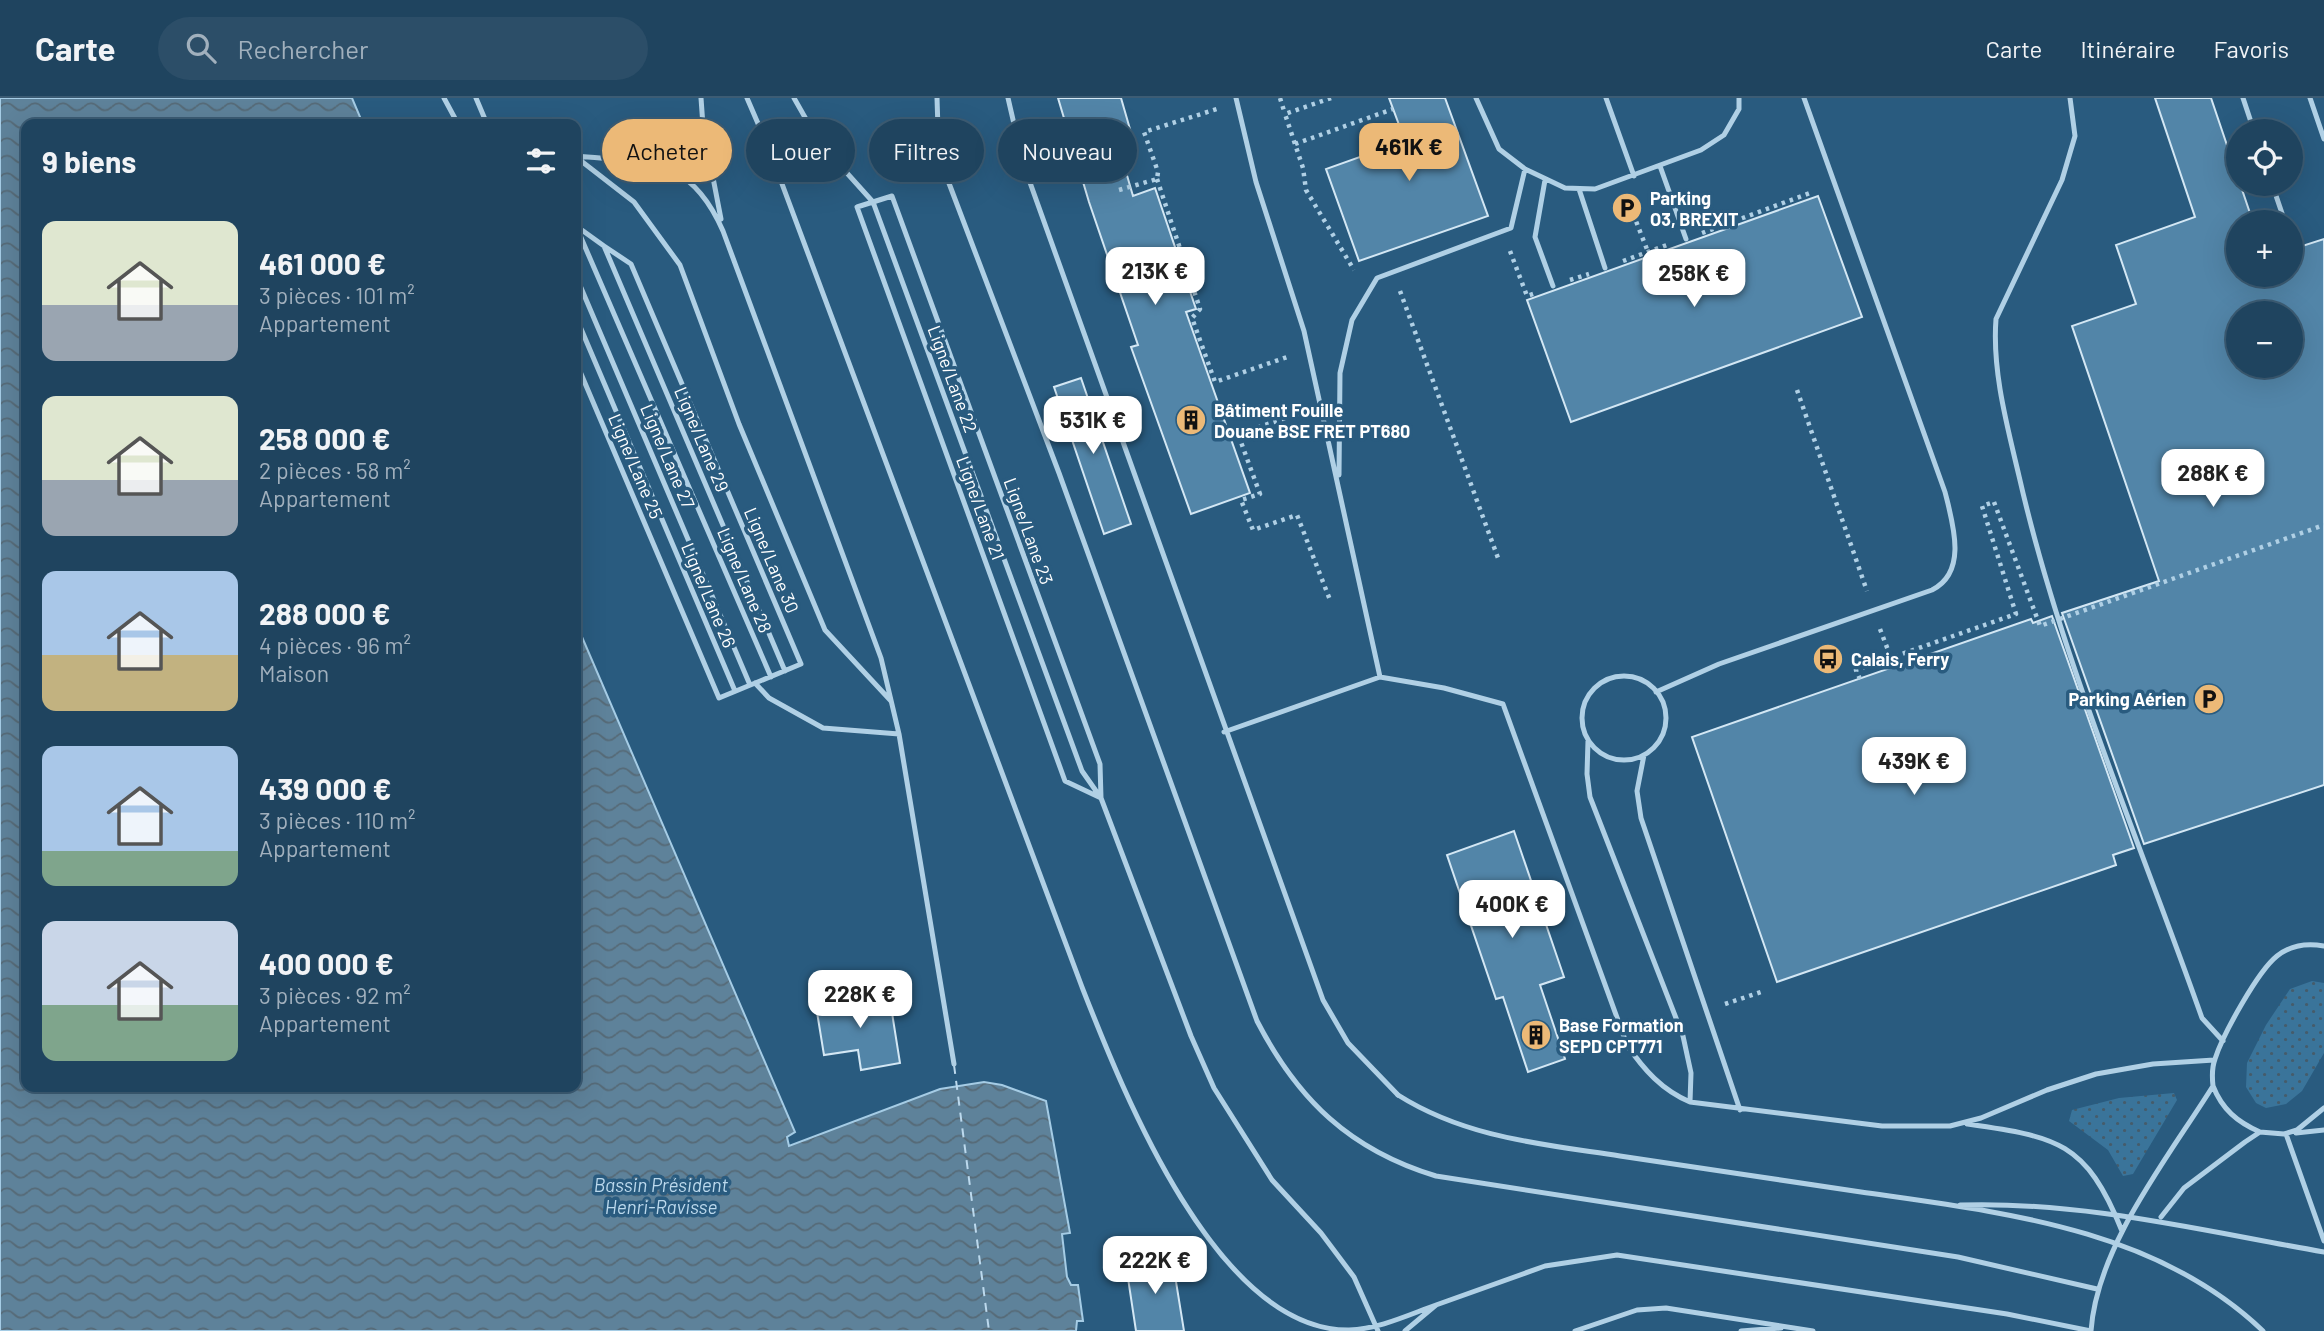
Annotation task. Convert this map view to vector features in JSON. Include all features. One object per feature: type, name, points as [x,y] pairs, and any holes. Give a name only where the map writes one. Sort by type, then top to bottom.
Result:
[{"type":"lane","points":[[444,98],[455,119]]},
{"type":"lane","points":[[476,98],[485,119]]},
{"type":"lane","points":[[701,98],[703,126],[723,231]]},
{"type":"lane","points":[[747,98],[769,149],[1045,892],[1099,1031],[1147,1140],[1203,1230],[1236,1270],[1289,1317],[1328,1328],[1377,1328],[1545,1266],[1598,1255],[1639,1256],[2007,1314],[2091,1331],[2097,1289],[2122,1231],[2213,1086]]},
{"type":"lane","points":[[794,98],[819,142],[873,202]]},
{"type":"lane","points":[[937,98],[938,129],[947,178],[1059,473],[1257,1021],[1281,1065],[1307,1098],[1339,1127],[1379,1154],[1436,1176],[1958,1257],[2097,1289]]},
{"type":"lane","points":[[1008,98],[1023,163],[1224,732],[1322,1000],[1348,1043],[1398,1095],[1443,1121],[1517,1140],[1951,1205],[2099,1237],[2151,1256],[2204,1285],[2263,1331]]},
{"type":"lane","points":[[1236,98],[1255,182],[1304,331],[1380,677]]},
{"type":"lane","points":[[1476,98],[1499,149],[1545,180],[1565,188],[1579,189],[1595,189],[1701,150],[1724,135],[1740,109],[1739,98]]},
{"type":"lane","points":[[1606,98],[1634,176]]},
{"type":"lane","points":[[1656,692],[1720,664],[1932,590],[1948,578],[1955,556],[1953,525],[1937,469],[1804,98]]},
{"type":"lane","points":[[2070,98],[2075,136],[2062,180],[1996,319],[1994,340],[2004,410],[2052,600],[2202,1018],[2223,1041]]},
{"type":"lane","points":[[2243,98],[2251,119]]},
{"type":"lane","points":[[2310,98],[2324,139]]},
{"type":"lane","points":[[581,157],[657,164],[678,173],[704,195],[723,231],[881,658],[899,734],[954,1065]]},
{"type":"lane","points":[[581,161],[634,202],[680,265],[739,424],[825,630],[893,703]]},
{"type":"lane","points":[[1660,166],[1686,239]]},
{"type":"lane","points":[[1339,496],[1337,443],[1340,373],[1352,320],[1377,278],[1511,228],[1525,169]]},
{"type":"lane","points":[[1545,180],[1535,237],[1553,286]]},
{"type":"lane","points":[[1579,189],[1605,268]]},
{"type":"lane","name":"Ligne/Lane 23","points":[[873,202],[891,196],[1100,764],[1101,798]]},
{"type":"lane","name":"Ligne/Lane 21","points":[[873,202],[857,207],[1065,781],[1101,798]]},
{"type":"lane","name":"Ligne/Lane 22","points":[[873,202],[1077,758],[1101,798]]},
{"type":"lane","points":[[581,230],[604,246]]},
{"type":"lane","name":"Ligne/Lane 28","points":[[581,236],[771,677]]},
{"type":"lane","name":"Ligne/Lane 30","points":[[604,246],[631,264],[801,664],[785,671]]},
{"type":"lane","name":"Ligne/Lane 29","points":[[604,246],[785,671]]},
{"type":"lane","name":"Ligne/Lane 27","points":[[581,288],[753,684]]},
{"type":"lane","name":"Ligne/Lane 26","points":[[581,329],[736,691]]},
{"type":"lane","name":"Ligne/Lane 25","points":[[581,374],[719,698],[736,691]]},
{"type":"lane","points":[[736,691],[785,671]]},
{"type":"lane","points":[[1588,741],[1609,758],[1626,760],[1644,755],[1657,743],[1665,726],[1665,708],[1656,692],[1643,681],[1625,676],[1599,684],[1587,697],[1582,715],[1588,741],[1587,774],[1590,797],[1683,1036],[1691,1073],[1690,1102]]},
{"type":"lane","points":[[1224,732],[1380,677],[1444,688],[1503,704],[1627,1045],[1648,1074],[1677,1097],[1690,1102],[1882,1126],[1924,1128],[1964,1124],[2024,1132],[2060,1143],[2087,1167],[2108,1196],[2122,1231]]},
{"type":"lane","points":[[753,684],[769,698],[823,728],[899,734]]},
{"type":"lane","points":[[1644,755],[1637,791],[1641,818],[1740,1110]]},
{"type":"lane","points":[[1101,798],[1191,1036],[1214,1088],[1272,1180],[1321,1233],[1354,1277],[1377,1328]]},
{"type":"lane","points":[[2324,946],[2311,944],[2293,947],[2278,954],[2263,970],[2214,1060],[2213,1086],[2219,1102],[2231,1116],[2260,1132],[2284,1134],[2324,1130]]},
{"type":"lane","points":[[1964,1124],[2096,1074],[2152,1064],[2214,1060]]},
{"type":"lane","points":[[2284,1134],[2297,1130],[2324,1108]]},
{"type":"lane","points":[[2161,1217],[2183,1188],[2260,1132]]},
{"type":"lane","points":[[2284,1134],[2324,1241]]},
{"type":"lane","points":[[1951,1205],[2009,1203],[2073,1208],[2324,1252]]},
{"type":"lane","points":[[1405,1331],[1436,1305]]},
{"type":"lane","points":[[1575,1331],[1637,1310],[1666,1308],[1813,1331]]},
{"type":"lane","points":[[1741,1331],[1791,1327]]},
{"type":"lane","points":[[1770,1331],[1791,1327]]},
{"type":"lane","points":[[1780,1331],[1791,1327]]},
{"type":"path","points":[[1214,98],[1217,110],[1144,132],[1200,309],[1192,318],[1215,382],[1297,354]]},
{"type":"path","points":[[1280,98],[1296,144],[1306,190],[1354,270]]},
{"type":"path","points":[[1285,114],[1331,98]]},
{"type":"path","points":[[1296,144],[1393,109]]},
{"type":"path","points":[[1119,190],[1157,179]]},
{"type":"path","points":[[1497,254],[1509,250],[1527,296],[1810,193]]},
{"type":"path","points":[[1411,284],[1399,288],[1498,558]]},
{"type":"path","points":[[1797,390],[1891,658]]},
{"type":"path","points":[[1302,412],[1238,434],[1260,494],[1241,500],[1253,530],[1297,515],[1330,600]]},
{"type":"path","points":[[1860,679],[1856,670],[2016,614],[1982,506],[1994,502],[2040,626],[2324,525]]},
{"type":"shaded area","points":[[2312,981],[2324,983],[2324,1053],[2302,1091],[2286,1104],[2266,1108],[2256,1103],[2246,1087],[2247,1063],[2266,1025],[2290,989]]},
{"type":"shaded area","points":[[2174,1093],[2177,1100],[2133,1174],[2123,1176],[2108,1150],[2069,1121],[2072,1110],[2119,1098]]},
{"type":"water","name":"Bassin Président Henri-Ravisse","points":[[0,98],[352,98],[361,119],[21,119],[21,1092],[581,1092],[581,635],[795,1132],[787,1137],[789,1146],[940,1089],[984,1082],[1002,1085],[1046,1101],[1070,1233],[1062,1234],[1067,1277],[1071,1285],[1078,1285],[1083,1321],[1077,1321],[1076,1331],[0,1331]]},
{"type":"building","points":[[1058,98],[1121,98],[1127,119],[1064,119]]},
{"type":"building","points":[[1389,98],[1445,98],[1488,216],[1359,261],[1326,169],[1405,141]]},
{"type":"building","points":[[2155,98],[2211,98],[2226,142],[2226,196],[2244,196],[2249,210],[2226,210],[2226,287],[2303,287],[2303,246],[2324,239],[2324,785],[2144,844],[2062,613],[2159,581],[2072,326],[2136,304],[2116,245],[2195,217]]},
{"type":"building","points":[[1083,182],[1129,182],[1133,196],[1155,188],[1196,309],[1186,312],[1250,493],[1191,514],[1131,347],[1138,345]]},
{"type":"building","points":[[1818,196],[1862,317],[1571,422],[1527,300]]},
{"type":"building","points":[[1081,378],[1131,524],[1104,534],[1054,387]]},
{"type":"building","points":[[2052,616],[2134,848],[2113,855],[2116,865],[1777,982],[1692,737],[2031,619],[2033,623]]},
{"type":"building","points":[[1514,831],[1564,977],[1540,985],[1565,1059],[1528,1072],[1503,997],[1496,999],[1447,855]]},
{"type":"building","points":[[889,994],[900,1063],[861,1070],[858,1050],[824,1055],[816,1006]]},
{"type":"building","points":[[1172,1257],[1184,1331],[1136,1331],[1126,1265]]},
{"type":"ferry route","points":[[954,1065],[989,1331]]},
{"type":"place","name":"Parking O3, BREXIT","points":[[1627,208]]},
{"type":"place","name":"Bâtiment Fouille Douane BSE FRET PT680","points":[[1191,420]]},
{"type":"place","name":"Calais, Ferry","points":[[1828,659]]},
{"type":"place","name":"Parking Aérien","points":[[2209,699]]},
{"type":"place","name":"Base Formation SEPD CPT771","points":[[1536,1035]]}]
